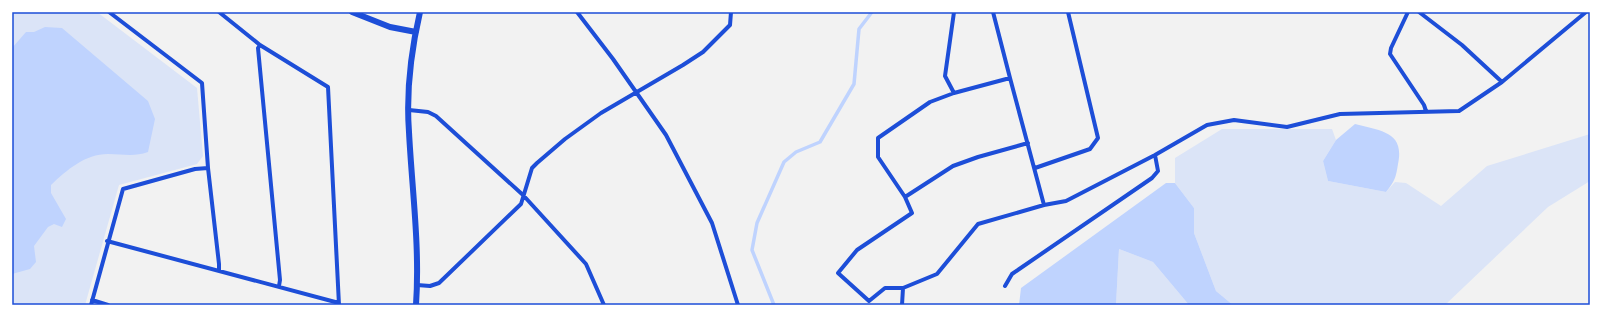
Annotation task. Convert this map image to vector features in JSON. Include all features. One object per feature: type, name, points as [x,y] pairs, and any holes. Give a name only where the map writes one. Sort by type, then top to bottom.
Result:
[{"type":"street","points":[[109,12],[202,83],[208,168],[220,264],[218,271]]},
{"type":"street","points":[[108,241],[279,286],[339,304],[328,87],[260,45],[219,12]]},
{"type":"street","points":[[352,12],[390,27],[416,32]]},
{"type":"street","points":[[416,305],[417,234],[409,131],[409,110],[410,80],[420,12]]},
{"type":"street","points":[[576,12],[613,59],[666,136],[712,223],[738,305]]},
{"type":"street","points":[[417,285],[430,286],[439,283],[521,204],[532,168],[565,139],[601,113],[703,52],[730,25],[730,12]]},
{"type":"street","points":[[954,12],[945,76],[954,93]]},
{"type":"street","points":[[993,12],[1044,205]]},
{"type":"street","points":[[1034,168],[1090,149],[1098,138],[1068,12]]},
{"type":"street","points":[[1408,12],[1391,48],[1390,54],[1426,111]]},
{"type":"street","points":[[1419,12],[1462,45],[1502,82]]},
{"type":"street","points":[[1010,78],[954,93],[930,102],[878,138],[878,157],[905,197],[912,213],[857,250],[838,273],[868,301],[885,288],[902,288],[937,274],[978,224],[1044,205],[1066,201],[1155,155],[1207,125],[1234,120],[1287,127],[1340,114],[1459,111],[1502,82],[1586,12]]},
{"type":"street","points":[[260,45],[258,48],[280,280],[279,286]]},
{"type":"street","points":[[409,110],[428,112],[436,116],[523,195],[586,264],[604,305]]},
{"type":"street","points":[[905,197],[952,166],[1028,143]]},
{"type":"street","points":[[1005,286],[1012,274],[1152,178],[1158,172],[1155,155]]},
{"type":"street","points":[[108,305],[91,303],[123,189],[195,169],[208,168]]},
{"type":"street","points":[[902,288],[902,305]]},
{"type":"shaded area","points":[[12,12],[97,12],[197,88],[203,156],[197,164],[119,185],[85,305],[12,305]]},
{"type":"shaded area","points":[[1222,129],[1332,129],[1336,140],[1323,161],[1328,181],[1386,192],[1395,182],[1406,183],[1441,206],[1487,166],[1590,134],[1590,181],[1548,207],[1445,305],[1233,305],[1216,291],[1194,233],[1194,208],[1175,183],[1175,158]]},
{"type":"shaded area","points":[[1119,249],[1153,262],[1189,305],[1116,305]]},
{"type":"water","points":[[45,27],[62,28],[148,101],[155,119],[148,152],[133,155],[108,154],[92,157],[77,164],[51,185],[51,193],[66,219],[62,227],[54,224],[48,227],[34,246],[36,262],[30,269],[12,274],[12,48],[26,32],[34,32]]},
{"type":"water","points":[[1355,124],[1388,134],[1398,145],[1399,153],[1397,172],[1395,179],[1386,192],[1328,181],[1323,161],[1336,140]]},
{"type":"water","points":[[1166,183],[1175,183],[1194,208],[1194,233],[1216,291],[1233,305],[1189,305],[1153,262],[1119,249],[1116,305],[1019,305],[1021,288]]},
{"type":"waterway","points":[[774,305],[752,250],[757,223],[784,162],[796,152],[820,142],[854,84],[859,29],[872,12]]}]
